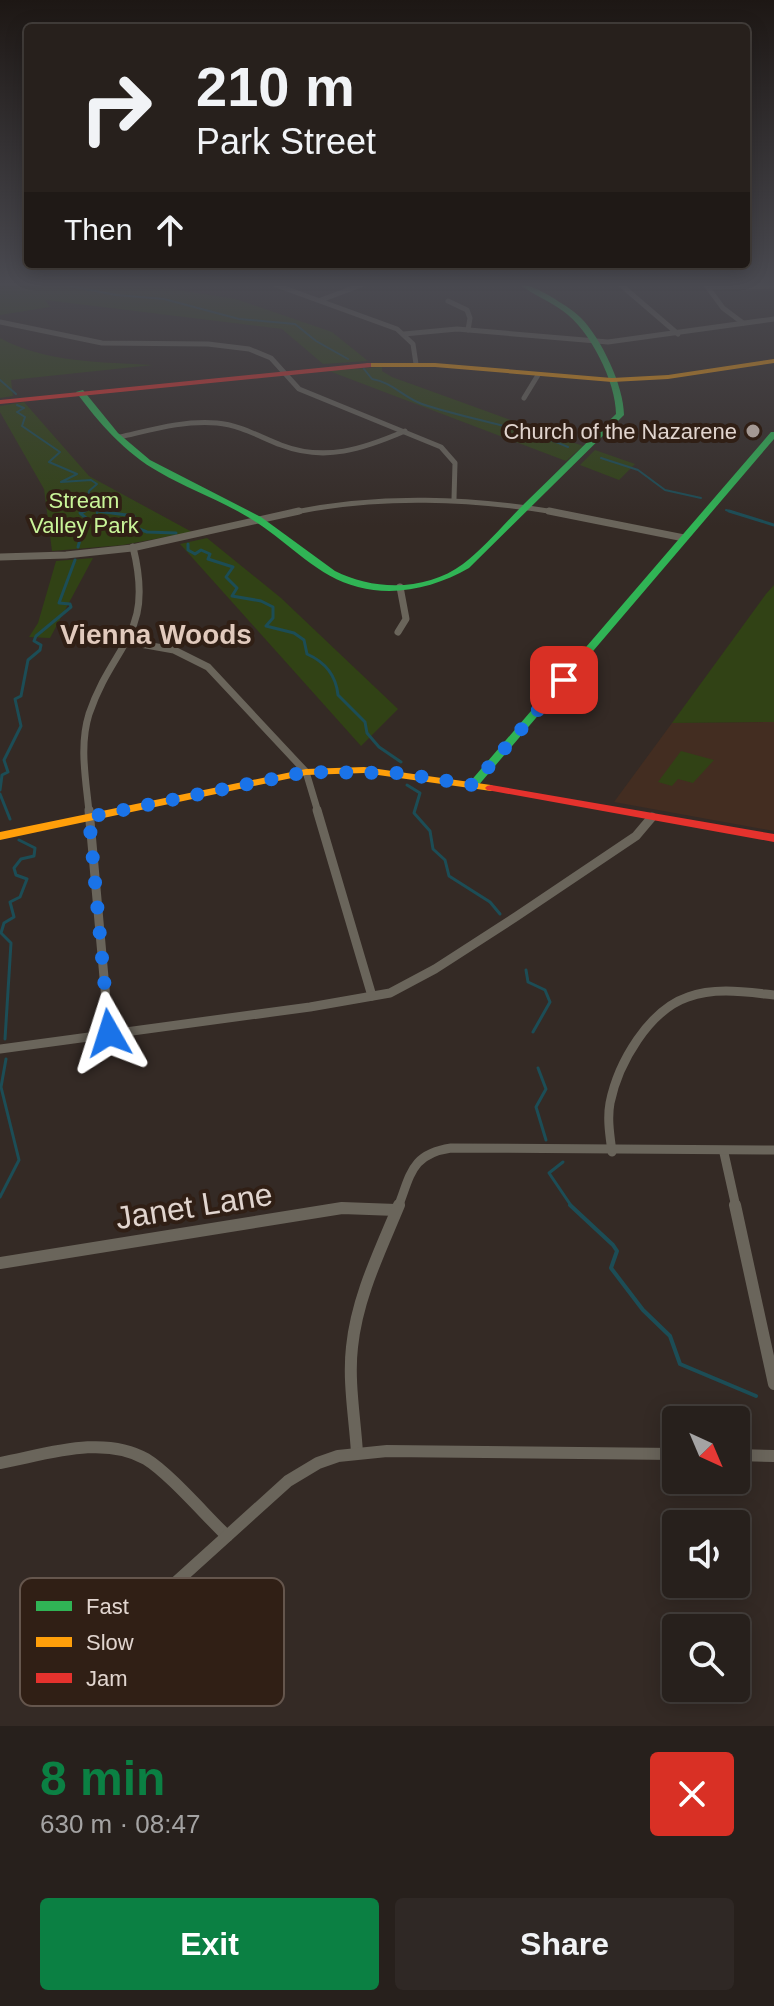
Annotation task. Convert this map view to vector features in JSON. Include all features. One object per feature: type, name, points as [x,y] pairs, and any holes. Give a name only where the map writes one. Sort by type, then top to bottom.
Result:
[{"type":"street","points":[[278,366],[293,385],[305,393],[433,442],[452,457],[456,469],[454,499]]},
{"type":"street","points":[[0,402],[284,372],[390,366]]},
{"type":"street","points":[[433,366],[612,380],[668,377],[744,366]]},
{"type":"street","points":[[80,392],[136,453],[160,470],[258,520],[336,577],[369,586],[400,587],[430,583],[460,571],[617,421],[621,403],[606,366]]},
{"type":"street","points":[[524,398],[538,375]]},
{"type":"street","points":[[120,437],[182,424],[218,423],[237,427],[293,450],[325,454],[360,450],[405,431]]},
{"type":"street","points":[[473,785],[774,434]]},
{"type":"street","points":[[0,557],[133,547],[353,502],[454,499],[529,505],[684,538]]},
{"type":"street","points":[[109,1033],[83,761],[85,729],[95,698],[129,642],[141,611],[142,576],[133,547]]},
{"type":"street","points":[[398,632],[406,619],[400,587]]},
{"type":"street","points":[[129,642],[174,650],[208,667],[306,772],[372,996]]},
{"type":"street","points":[[0,836],[306,772],[399,773],[774,838]]},
{"type":"street","points":[[0,1049],[372,996],[400,989],[461,953],[615,851],[641,831],[652,817]]},
{"type":"street","points":[[612,1152],[608,1103],[637,1042],[655,1016],[678,1001],[706,993],[725,991],[774,995]]},
{"type":"street","points":[[357,1453],[352,1364],[355,1323],[370,1274],[415,1165],[430,1151],[520,1148],[724,1153],[774,1150]]},
{"type":"street","points":[[724,1153],[774,1384]]},
{"type":"street","name":"Janet Lane","points":[[0,1263],[342,1208],[396,1210]]},
{"type":"street","points":[[0,1463],[97,1447],[132,1452],[147,1460],[227,1536]]},
{"type":"street","points":[[181,1578],[299,1473],[318,1463],[357,1453],[387,1451],[662,1454]]},
{"type":"street","points":[[750,1455],[774,1456]]},
{"type":"shaded area","points":[[774,722],[774,831],[614,802],[672,723]]},
{"type":"green space","points":[[0,366],[148,366],[11,380],[13,396],[0,398]]},
{"type":"green space","points":[[382,367],[382,371],[392,377],[583,446],[566,461],[329,371]]},
{"type":"green space","name":"Stream Valley Park","points":[[24,402],[89,476],[192,532],[123,545],[52,551],[44,489],[0,412],[0,406]]},
{"type":"green space","points":[[595,450],[635,464],[619,480],[580,465]]},
{"type":"green space","name":"Stream Valley Park","points":[[207,538],[281,598],[398,709],[361,746],[180,544]]},
{"type":"green space","name":"Stream Valley Park","points":[[93,558],[50,638],[29,637],[38,623],[56,561]]},
{"type":"green space","points":[[774,585],[774,722],[672,723],[766,594]]},
{"type":"green space","points":[[681,751],[714,760],[693,783],[678,779],[672,786],[658,782]]},
{"type":"waterway","points":[[364,369],[372,379],[386,383],[422,404],[533,434],[568,447]]},
{"type":"waterway","points":[[0,380],[16,394]]},
{"type":"waterway","points":[[17,405],[24,408],[17,412],[25,417],[22,426],[60,452],[49,462],[77,474],[61,482],[91,480],[97,484],[89,491],[88,498],[96,502],[97,513]]},
{"type":"waterway","points":[[601,458],[638,470],[665,490],[701,498]]},
{"type":"waterway","points":[[78,547],[86,518],[80,513],[95,507]]},
{"type":"waterway","points":[[97,511],[134,516],[134,527],[147,532],[176,533]]},
{"type":"waterway","points":[[729,511],[774,525]]},
{"type":"waterway","points":[[729,511],[735,513]]},
{"type":"waterway","points":[[188,544],[188,550],[195,554],[201,550],[210,554],[208,559],[233,567],[226,577],[237,588],[232,596],[261,601],[273,607],[273,618],[266,626],[294,633],[304,640],[307,654],[328,670],[335,681],[338,695],[365,722],[367,733],[379,747],[401,762]]},
{"type":"waterway","points":[[0,790],[2,775],[8,772],[4,760],[21,726],[15,699],[21,696],[28,660],[40,650],[41,645],[34,641],[36,636],[71,607],[70,604],[59,603],[75,560]]},
{"type":"waterway","points":[[407,785],[420,793],[414,813],[430,831],[433,849],[445,860],[449,876],[490,902],[500,914]]},
{"type":"waterway","points":[[0,794],[10,819]]},
{"type":"waterway","points":[[5,1039],[11,943],[1,933],[4,923],[14,917],[10,902],[20,897],[27,879],[16,875],[14,868],[21,859],[34,856],[35,848],[19,840]]},
{"type":"waterway","points":[[526,970],[528,982],[545,990],[550,1002],[533,1032]]},
{"type":"waterway","points":[[0,1197],[19,1160],[1,1087],[6,1059]]},
{"type":"waterway","points":[[538,1068],[546,1089],[536,1107],[546,1140]]},
{"type":"waterway","points":[[563,1162],[549,1173],[572,1207]]},
{"type":"waterway","points":[[572,1207],[613,1245],[617,1251],[611,1268],[643,1310],[670,1336],[680,1364],[756,1396]]},
{"type":"traffic: fast","points":[[80,392],[115,435],[147,461],[258,519],[319,565],[345,580],[360,585],[401,588],[441,579],[466,566],[620,415],[620,404],[606,366]]},
{"type":"traffic: fast","points":[[473,785],[774,434]]},
{"type":"traffic: slow","points":[[441,366],[612,380],[668,377],[744,366]]},
{"type":"traffic: slow","points":[[0,836],[306,772],[364,770],[491,788]]},
{"type":"traffic: jam","points":[[0,402],[363,366]]},
{"type":"traffic: jam","points":[[491,788],[774,838]]},
{"type":"place","name":"Church of the Nazarene","points":[[753,431]]},
{"type":"district","name":"Vienna Woods","points":[[156,634]]},
{"type":"route","points":[[109,1033],[89,817],[306,772],[364,770],[473,785],[564,680]]}]
